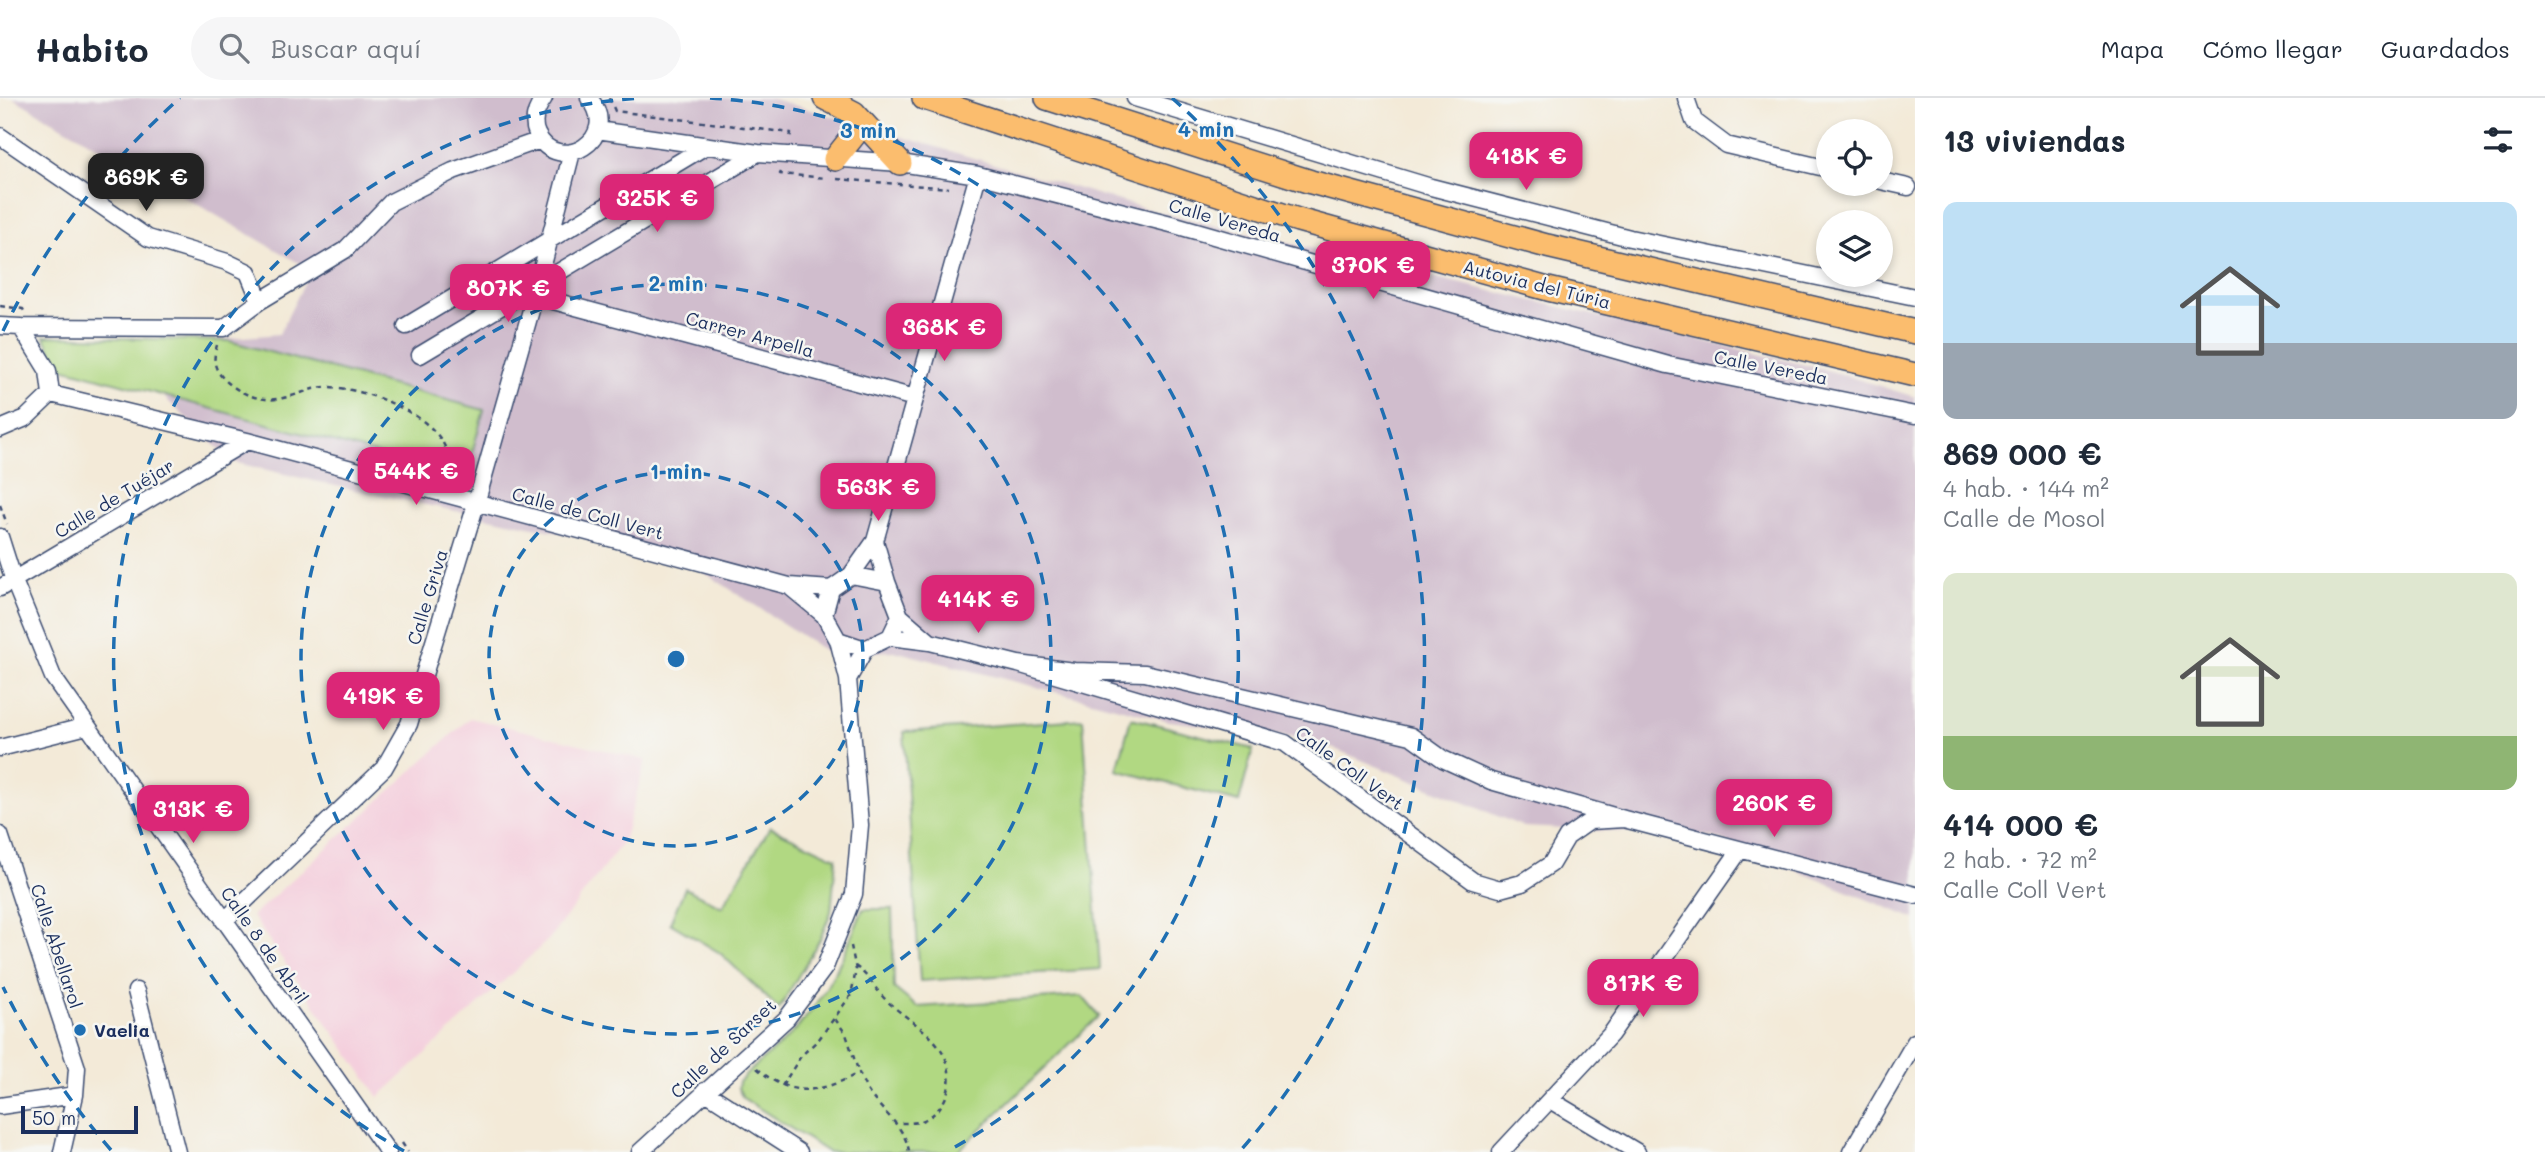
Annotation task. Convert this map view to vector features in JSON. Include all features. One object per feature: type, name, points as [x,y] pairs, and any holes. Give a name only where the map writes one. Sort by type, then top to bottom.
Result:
[{"type":"highway","points":[[825,98],[854,113],[900,163]]},
{"type":"highway","name":"Autovia del Túria","points":[[925,98],[1298,220],[1548,289],[1915,375]]},
{"type":"highway","points":[[1047,98],[1311,182],[1547,246],[1915,332]]},
{"type":"highway","points":[[835,159],[854,135],[854,113]]},
{"type":"street","points":[[543,98],[534,119],[540,140],[554,151],[572,152],[588,145],[597,130],[599,119],[589,98]]},
{"type":"street","points":[[1135,98],[1458,194],[1630,238],[1915,297]]},
{"type":"street","points":[[1686,98],[1694,121],[1726,145],[1816,166]]},
{"type":"street","name":"Calle Vereda","points":[[597,130],[758,153],[900,163],[978,175],[1175,225],[1668,366],[1915,415]]},
{"type":"street","points":[[0,136],[148,237],[227,262],[248,272],[260,301]]},
{"type":"street","points":[[0,326],[222,328],[260,301],[345,250],[391,202],[453,171],[540,140]]},
{"type":"street","points":[[406,326],[706,146]]},
{"type":"street","name":"Calle Griva","points":[[224,921],[384,768],[409,724],[537,290],[572,152]]},
{"type":"street","points":[[420,355],[537,290],[758,153]]},
{"type":"street","points":[[865,649],[838,640],[824,615],[831,589],[851,575],[875,541],[978,175]]},
{"type":"street","points":[[1893,184],[1908,187]]},
{"type":"street","name":"Carrer Arpella","points":[[537,290],[915,398]]},
{"type":"street","points":[[0,429],[26,418],[51,394],[48,371],[21,327]]},
{"type":"street","name":"Calle de Coll Vert","points":[[51,394],[247,441],[789,586],[831,589]]},
{"type":"street","name":"Calle de Tuéjar","points":[[7,585],[247,441]]},
{"type":"street","name":"Calle 8 de Abril","points":[[4,533],[7,585],[52,677],[388,1152]]},
{"type":"street","points":[[848,679],[865,649],[890,637],[900,616],[875,541]]},
{"type":"street","points":[[851,575],[887,582]]},
{"type":"street","name":"Calle de Coll Vert","points":[[789,586],[824,615]]},
{"type":"street","name":"Calle Coll Vert","points":[[900,616],[930,642]]},
{"type":"street","name":"Calle Coll Vert","points":[[890,637],[930,642],[1018,664],[1285,743],[1473,881],[1500,889],[1522,883],[1551,864],[1567,837],[1590,821],[1624,820]]},
{"type":"street","name":"Calle de Sarset","points":[[640,1152],[787,1018],[825,967],[854,894],[860,825],[848,679],[838,640]]},
{"type":"street","name":"Calle Coll Vert","points":[[1018,664],[1074,671],[1144,673],[1411,736],[1443,759],[1491,780],[1624,820],[1915,893]]},
{"type":"street","points":[[0,748],[87,726]]},
{"type":"street","name":"Calle Abellarol","points":[[0,835],[77,1068],[75,1095],[62,1152]]},
{"type":"street","points":[[1501,1152],[1611,1034],[1740,850]]},
{"type":"street","points":[[135,991],[177,1152]]},
{"type":"street","points":[[1851,1152],[1915,1042]]},
{"type":"street","points":[[704,1091],[799,1152]]},
{"type":"street","points":[[0,1106],[75,1095]]},
{"type":"street","points":[[1550,1100],[1637,1152]]},
{"type":"path","points":[[222,328],[214,354],[214,365],[231,385],[242,393],[253,397],[283,398],[305,390],[326,387],[352,389],[397,406],[426,424],[445,445],[449,460],[441,495]]},
{"type":"path","points":[[0,505],[4,533]]},
{"type":"path","points":[[782,1086],[801,1056],[819,1039],[851,995],[855,966],[850,942]]},
{"type":"path","points":[[855,966],[885,1000],[926,1033],[940,1049],[948,1067],[950,1085],[945,1102],[927,1119],[911,1124],[895,1123]]},
{"type":"path","points":[[835,1019],[846,1034],[869,1093],[908,1142],[909,1152]]},
{"type":"path","points":[[755,1066],[782,1086],[808,1090],[836,1085],[859,1073]]},
{"type":"path","points":[[400,1141],[408,1152]]},
{"type":"shaded area","points":[[13,98],[770,98],[1157,212],[1831,371],[1915,397],[1915,919],[1712,836],[1524,827],[1313,740],[1170,721],[894,651],[830,654],[682,558],[233,462],[147,381],[146,346],[279,334],[311,270]]},
{"type":"shaded area","points":[[470,718],[646,760],[623,842],[549,939],[379,1097],[252,916]]},
{"type":"green space","points":[[44,336],[229,341],[484,410],[465,478],[59,367]]},
{"type":"green space","points":[[1131,718],[1253,749],[1239,802],[1117,770]]},
{"type":"green space","points":[[1083,719],[1100,969],[920,981],[904,732]]},
{"type":"green space","points":[[770,827],[836,858],[831,912],[820,939],[779,1009],[720,953],[670,923],[685,888],[722,907]]},
{"type":"green space","points":[[863,909],[892,909],[894,988],[917,1007],[1082,996],[1099,1016],[957,1152],[828,1152],[743,1098],[738,1088],[739,1082],[791,1034],[819,1000],[843,956]]},
{"type":"place","name":"Vaelia","points":[[80,1030]]}]
